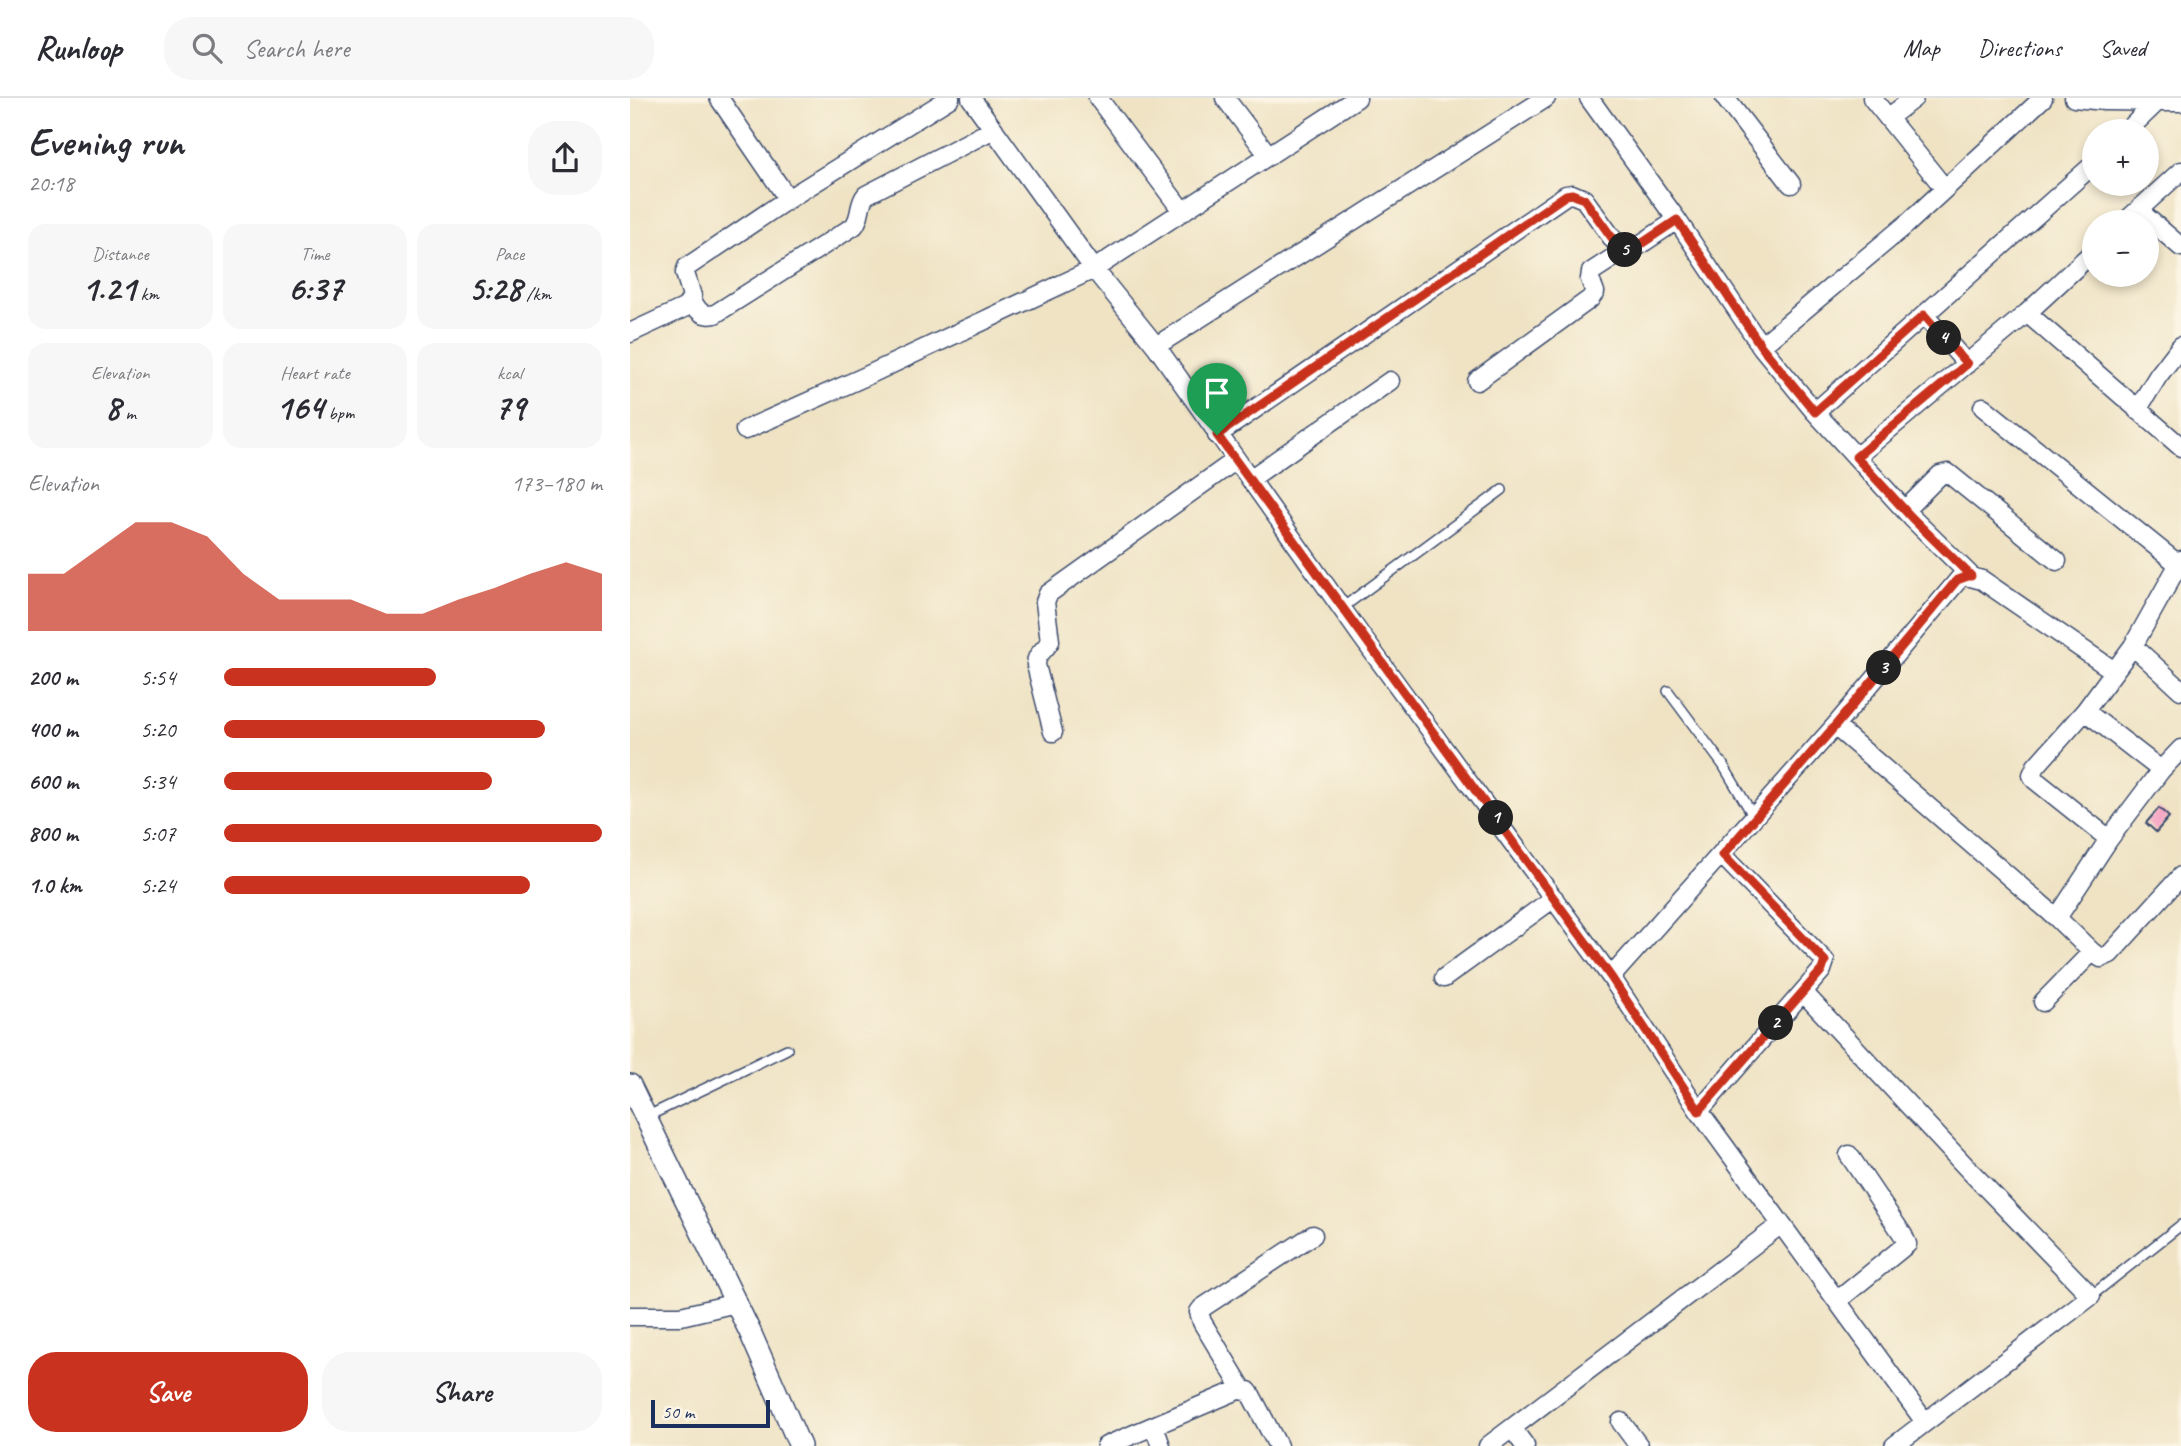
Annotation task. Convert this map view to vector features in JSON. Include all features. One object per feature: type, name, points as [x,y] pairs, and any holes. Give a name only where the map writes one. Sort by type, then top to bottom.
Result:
[{"type":"street","points":[[719,98],[788,199]]},
{"type":"street","points":[[630,333],[686,307],[692,292],[685,273],[687,267],[788,199],[950,98]]},
{"type":"street","points":[[971,98],[1094,269],[1156,346],[1217,435],[1611,977],[1699,1111],[1926,1422]]},
{"type":"street","points":[[1098,98],[1183,212]]},
{"type":"street","points":[[1225,98],[1269,156]]},
{"type":"street","points":[[1156,346],[1546,98]]},
{"type":"street","points":[[1589,98],[1677,220],[1761,346],[1856,457],[1971,576],[1982,580],[2114,671]]},
{"type":"street","points":[[1725,98],[1791,184]]},
{"type":"street","points":[[1872,98],[1945,189]]},
{"type":"street","points":[[1888,118],[1913,98]]},
{"type":"street","points":[[1761,346],[1870,255],[2043,98]]},
{"type":"street","points":[[2074,98],[2181,102]]},
{"type":"street","points":[[745,430],[1094,269],[1353,99]]},
{"type":"street","points":[[2139,119],[2157,102]]},
{"type":"street","points":[[691,298],[701,313],[707,316],[715,314],[855,226],[860,218],[861,202],[866,195],[994,129]]},
{"type":"street","points":[[2138,210],[2181,171]]},
{"type":"street","points":[[1815,412],[2082,175]]},
{"type":"street","points":[[1217,435],[1566,195],[1572,194],[1584,199],[1618,246],[1625,250]]},
{"type":"street","points":[[1477,381],[1590,299],[1595,292],[1590,279],[1591,272],[1625,250],[1635,248],[1677,220]]},
{"type":"street","points":[[2159,233],[2181,247]]},
{"type":"street","points":[[1856,457],[2027,313],[2082,262]]},
{"type":"street","points":[[2027,313],[2181,447]]},
{"type":"street","points":[[1924,315],[1967,364]]},
{"type":"street","points":[[2137,410],[2181,346]]},
{"type":"street","points":[[1250,479],[1390,381]]},
{"type":"street","points":[[1983,407],[2178,573],[2133,646],[2085,711],[2036,766],[2032,775],[2109,839]]},
{"type":"street","points":[[1053,732],[1036,665],[1037,655],[1050,641],[1045,602],[1048,594],[1236,460]]},
{"type":"street","points":[[1905,510],[1940,475],[1948,473],[2057,561]]},
{"type":"street","points":[[1611,977],[1723,855],[1957,580],[1971,576]]},
{"type":"street","points":[[2133,646],[2181,690]]},
{"type":"street","points":[[2085,711],[2161,770]]},
{"type":"street","points":[[1835,726],[2101,958],[2110,954],[2181,877]]},
{"type":"street","points":[[2057,918],[2109,839],[2161,770],[2181,749]]},
{"type":"street","points":[[1699,1111],[1822,970],[1825,961],[1723,855]]},
{"type":"street","points":[[1444,978],[1554,898]]},
{"type":"street","points":[[2043,1002],[2092,952]]},
{"type":"street","points":[[1803,992],[2091,1296],[1894,1446]]},
{"type":"street","points":[[630,1085],[736,1303],[800,1446]]},
{"type":"street","points":[[1837,1301],[1906,1244],[1903,1234],[1849,1155]]},
{"type":"street","points":[[1488,1446],[1780,1224]]},
{"type":"street","points":[[1243,1390],[1202,1322],[1199,1312],[1313,1235]]},
{"type":"street","points":[[630,1316],[681,1316],[736,1303]]},
{"type":"street","points":[[1106,1446],[1233,1391],[1243,1390],[1251,1395],[1278,1446]]},
{"type":"street","points":[[1620,1422],[1639,1446]]},
{"type":"street","points":[[1154,1426],[1161,1446]]},
{"type":"street","points":[[1512,1428],[1525,1446]]},
{"type":"lane","points":[[1342,608],[1502,490]]},
{"type":"lane","points":[[1668,691],[1723,765],[1755,818]]},
{"type":"lane","points":[[646,1117],[787,1049]]},
{"type":"lane","points":[[2091,1296],[2181,1225]]},
{"type":"building","points":[[2159,808],[2169,817],[2156,832],[2146,823]]},
{"type":"route","points":[[1572,194],[1584,199],[1618,246],[1625,250],[1635,248],[1677,220],[1761,346],[1815,412],[1924,315],[1967,364],[1856,457],[1912,518],[1971,576],[1957,580],[1723,855],[1825,961],[1822,970],[1699,1111],[1611,977],[1217,435],[1566,195],[1572,194]]}]
